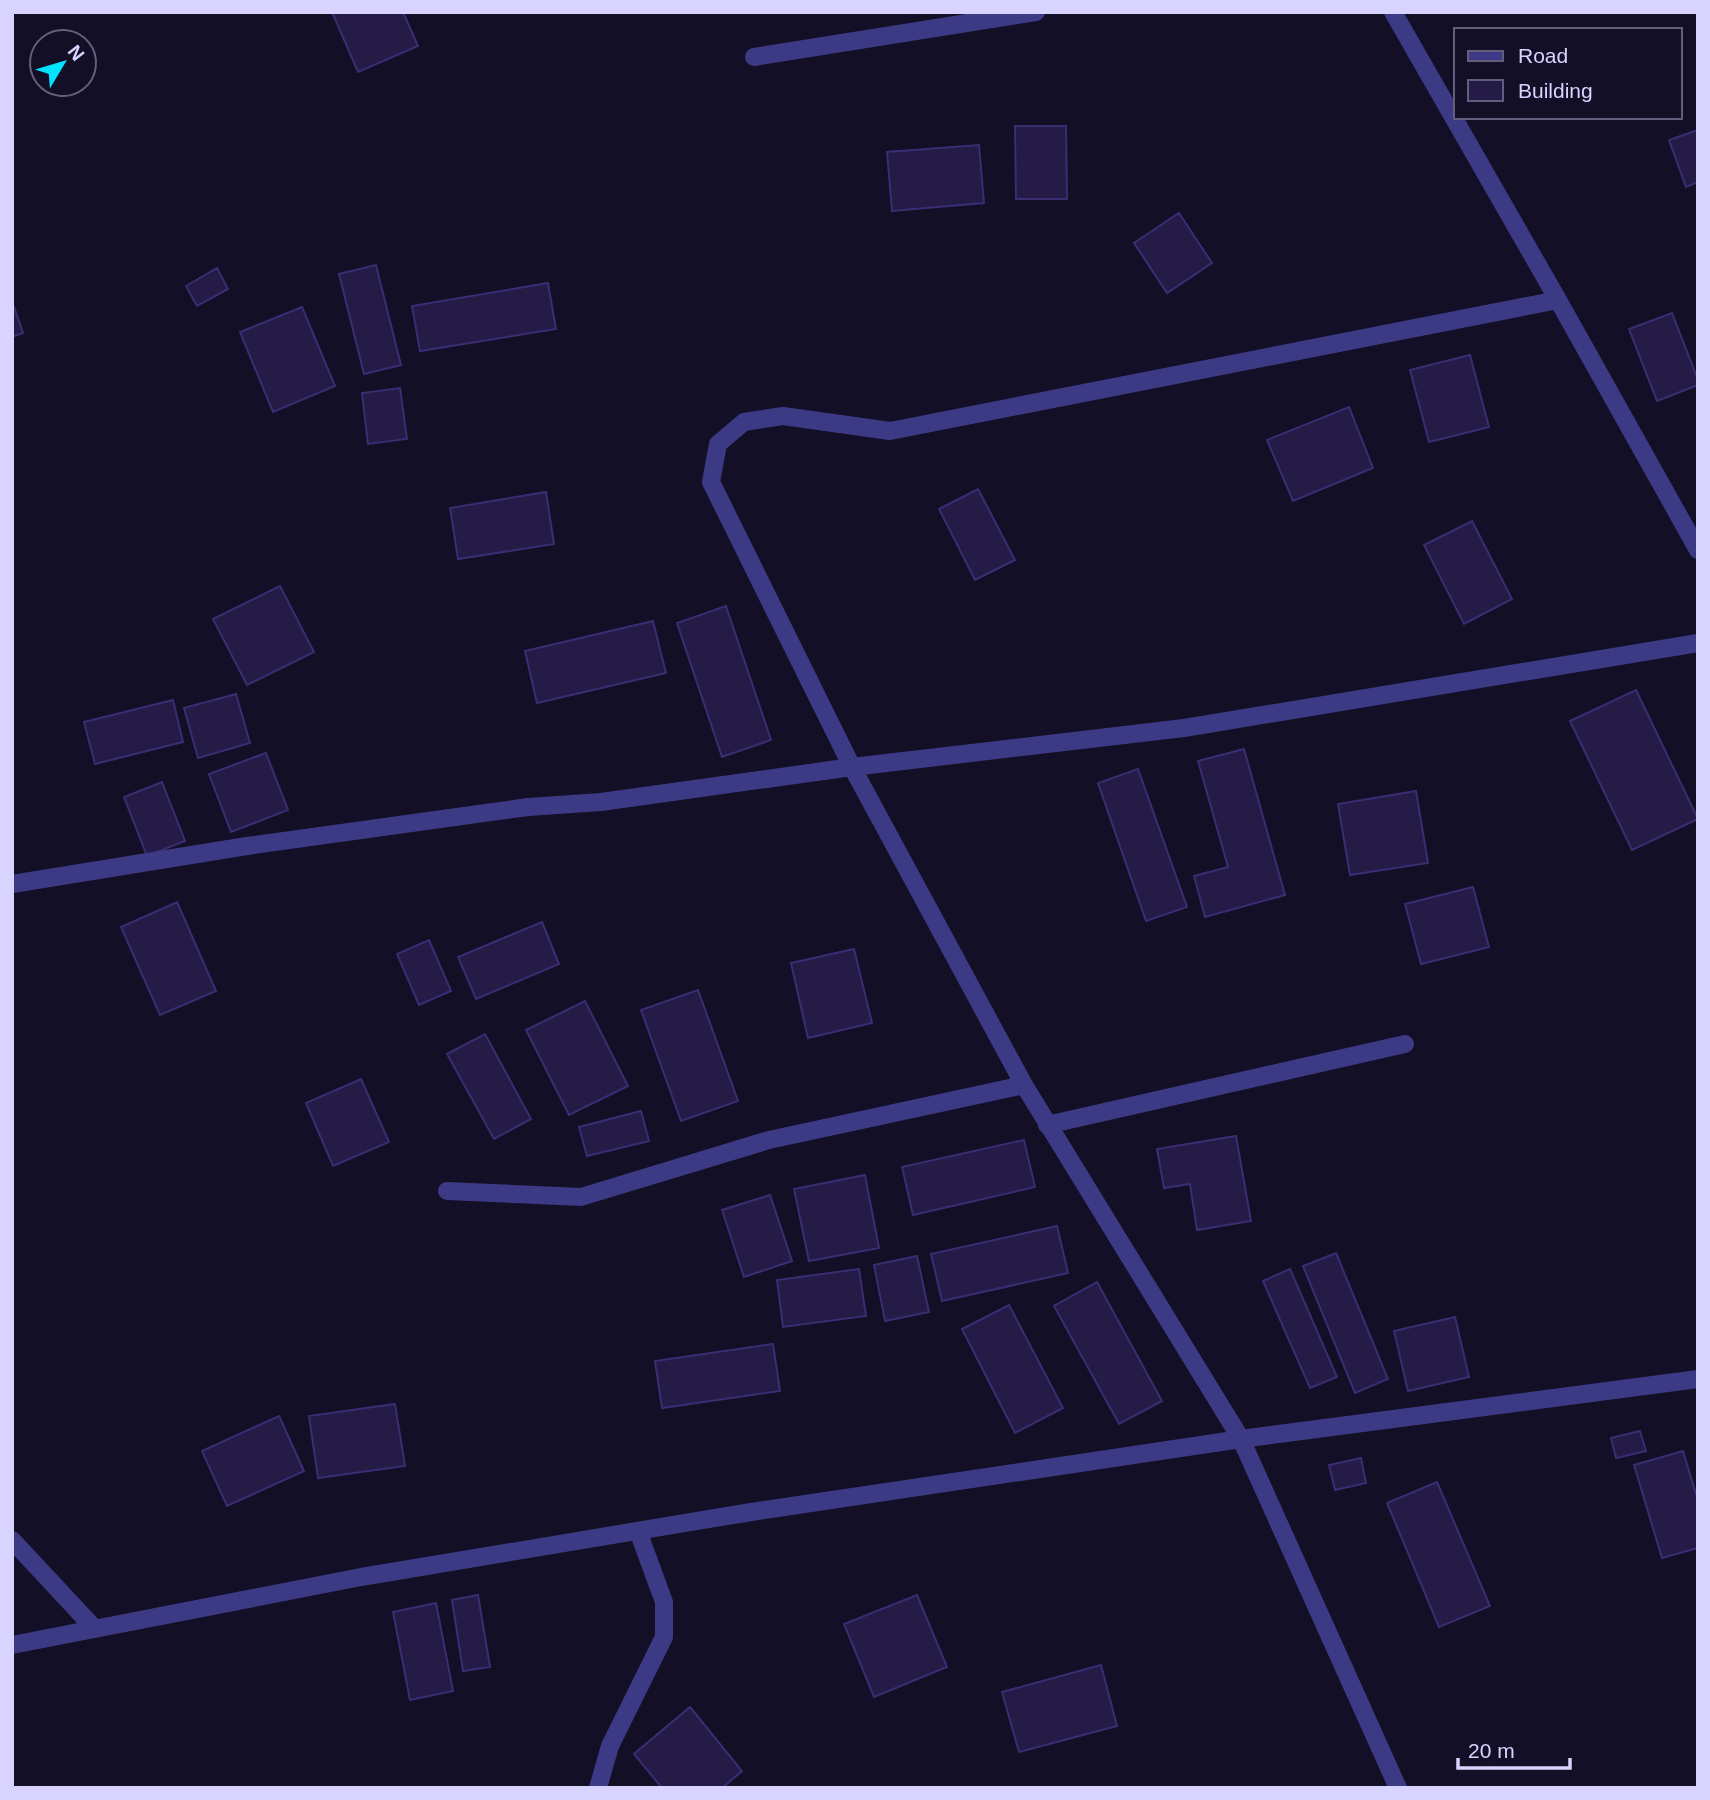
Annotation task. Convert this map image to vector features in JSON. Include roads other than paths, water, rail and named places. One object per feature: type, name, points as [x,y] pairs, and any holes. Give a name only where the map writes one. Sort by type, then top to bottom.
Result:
[{"type":"street","points":[[754,57],[1036,12]]},
{"type":"street","points":[[1393,12],[1454,118]]},
{"type":"street","points":[[1454,119],[1698,550]]},
{"type":"street","points":[[1398,1788],[1241,1439],[1024,1085],[852,767],[711,482],[718,444],[744,422],[783,416],[890,431],[1558,300]]},
{"type":"street","points":[[12,884],[247,846],[528,807],[601,802],[852,767],[1184,728],[1698,643]]},
{"type":"street","points":[[1047,1125],[1405,1044]]},
{"type":"street","points":[[447,1191],[581,1197],[769,1140],[1024,1085]]},
{"type":"street","points":[[12,1645],[361,1577],[638,1531],[1241,1439],[1698,1379]]},
{"type":"street","points":[[598,1788],[610,1746],[664,1637],[664,1602],[638,1531]]},
{"type":"street","points":[[12,1540],[95,1629]]}]
